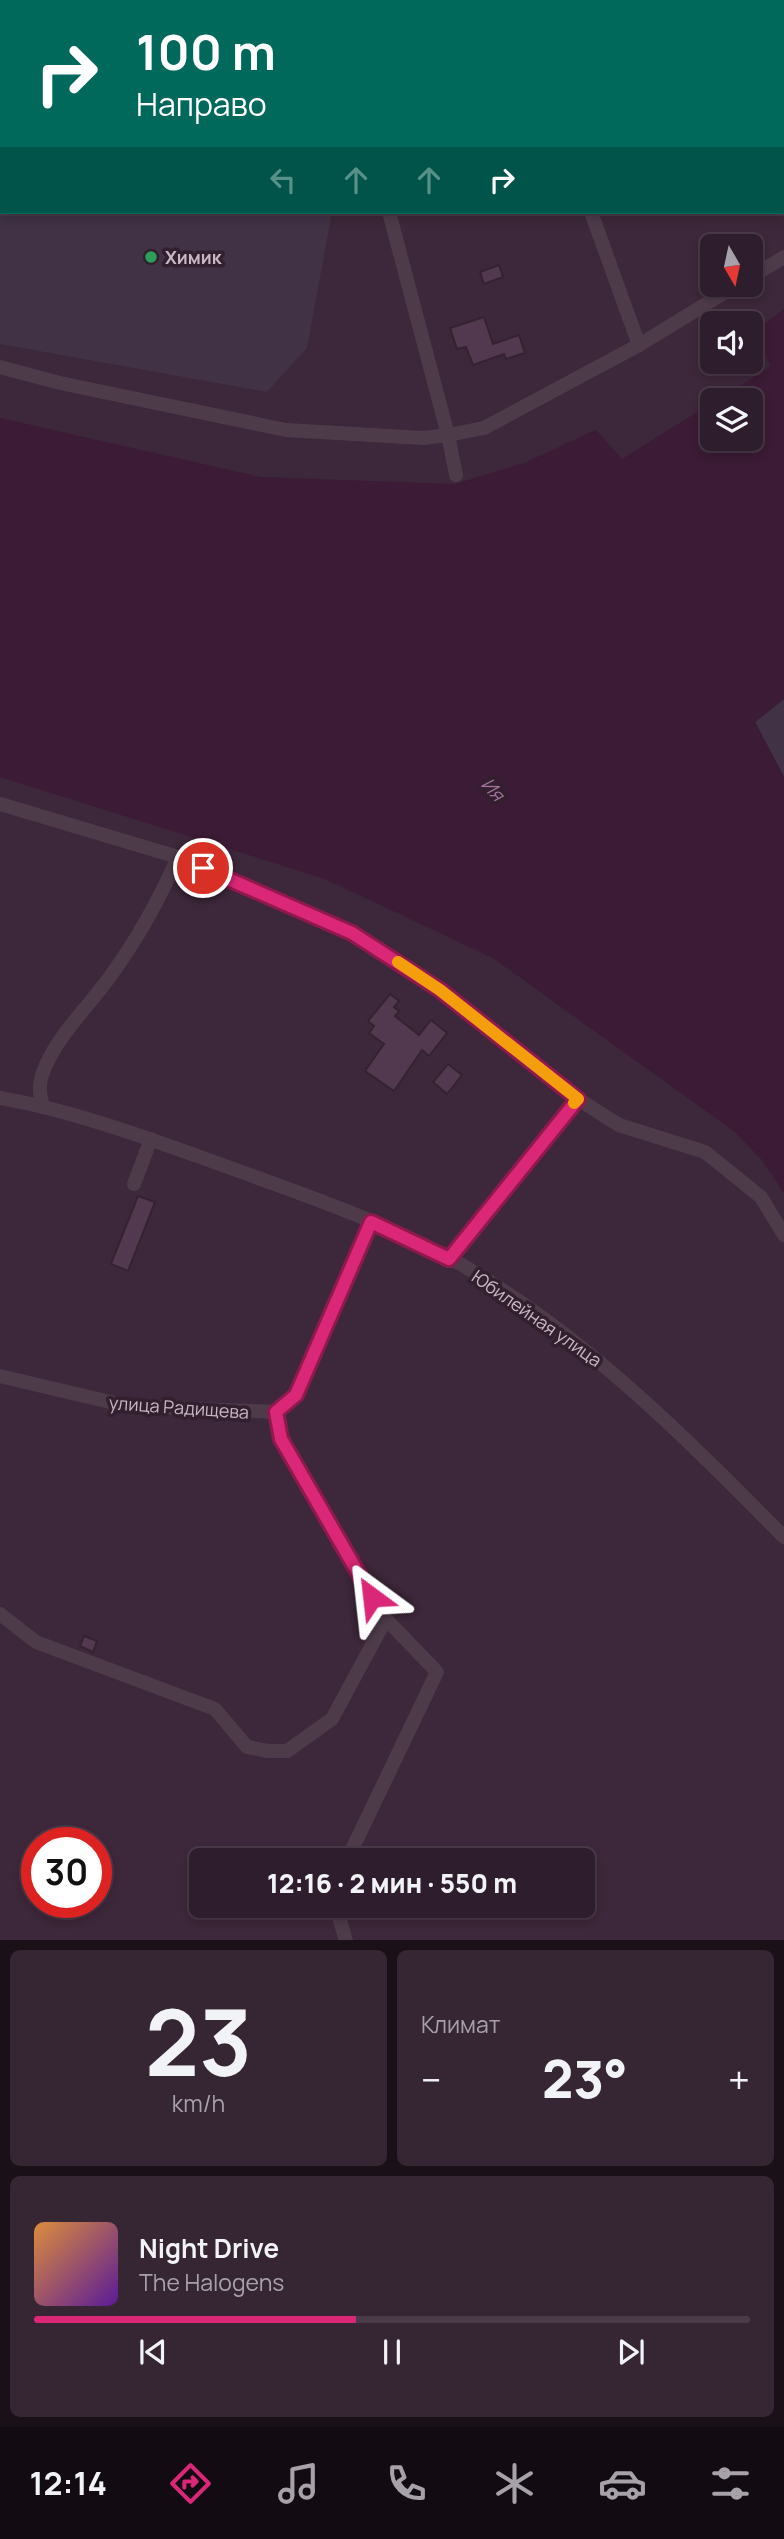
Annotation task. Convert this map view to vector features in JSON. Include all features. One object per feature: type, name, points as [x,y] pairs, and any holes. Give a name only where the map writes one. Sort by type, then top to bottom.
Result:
[{"type":"street","points":[[390,214],[448,435],[456,475]]},
{"type":"street","points":[[593,214],[639,345]]},
{"type":"street","points":[[763,270],[784,257]]},
{"type":"street","points":[[0,367],[60,383],[286,430],[424,438],[484,428],[639,345],[716,298]]},
{"type":"street","points":[[0,804],[178,857],[352,933],[440,990],[578,1099],[619,1125],[705,1152],[761,1197],[784,1235]]},
{"type":"street","points":[[43,1106],[38,1089],[46,1065],[67,1030],[108,979],[148,919],[178,857]]},
{"type":"street","name":"Юбилейная улица","points":[[0,1098],[43,1106],[151,1139],[371,1222],[449,1259],[529,1308],[611,1371],[680,1433],[784,1537]]},
{"type":"street","points":[[449,1259],[578,1099]]},
{"type":"street","points":[[134,1184],[151,1139]]},
{"type":"street","points":[[352,1848],[437,1672],[386,1619],[281,1439],[276,1412],[296,1395],[371,1222]]},
{"type":"street","name":"улица Радищева","points":[[0,1376],[127,1406],[276,1412]]},
{"type":"street","points":[[0,1614],[36,1642],[215,1709],[247,1747],[268,1751],[287,1751],[332,1719],[386,1619]]},
{"type":"street","points":[[339,1918],[346,1940]]},
{"type":"shaded area","name":"Химик","points":[[0,214],[332,214],[307,348],[267,392],[0,344]]},
{"type":"shaded area","points":[[784,699],[784,777],[755,722]]},
{"type":"water","name":"Ия","points":[[784,309],[784,699],[755,722],[784,777],[784,1193],[762,1160],[735,1132],[493,958],[325,879],[0,777],[0,418],[260,477],[455,484],[524,463],[596,430],[622,459],[700,410],[700,451],[763,451],[763,388],[736,388],[758,374],[763,374],[771,366],[763,353],[763,325]]},
{"type":"building","points":[[499,265],[503,277],[484,284],[480,272]]},
{"type":"building","points":[[484,317],[493,344],[519,335],[525,353],[506,359],[504,354],[473,365],[466,347],[457,349],[450,328]]},
{"type":"building","points":[[390,994],[399,1001],[394,1007],[399,1011],[395,1016],[419,1035],[431,1020],[447,1033],[429,1056],[422,1050],[394,1091],[365,1071],[384,1044],[369,1033],[374,1026],[368,1021]]},
{"type":"building","points":[[448,1064],[462,1075],[447,1094],[433,1082]]},
{"type":"building","points":[[138,1196],[155,1202],[128,1271],[111,1264]]},
{"type":"building","points":[[84,1636],[97,1641],[93,1652],[80,1646]]},
{"type":"slow traffic","points":[[398,962],[440,990],[578,1099],[574,1103]]},
{"type":"place","name":"Химик","points":[[151,257]]},
{"type":"route","points":[[203,868],[352,933],[440,990],[578,1099],[449,1259],[371,1222],[296,1395],[276,1412],[281,1439],[372,1597]]}]
